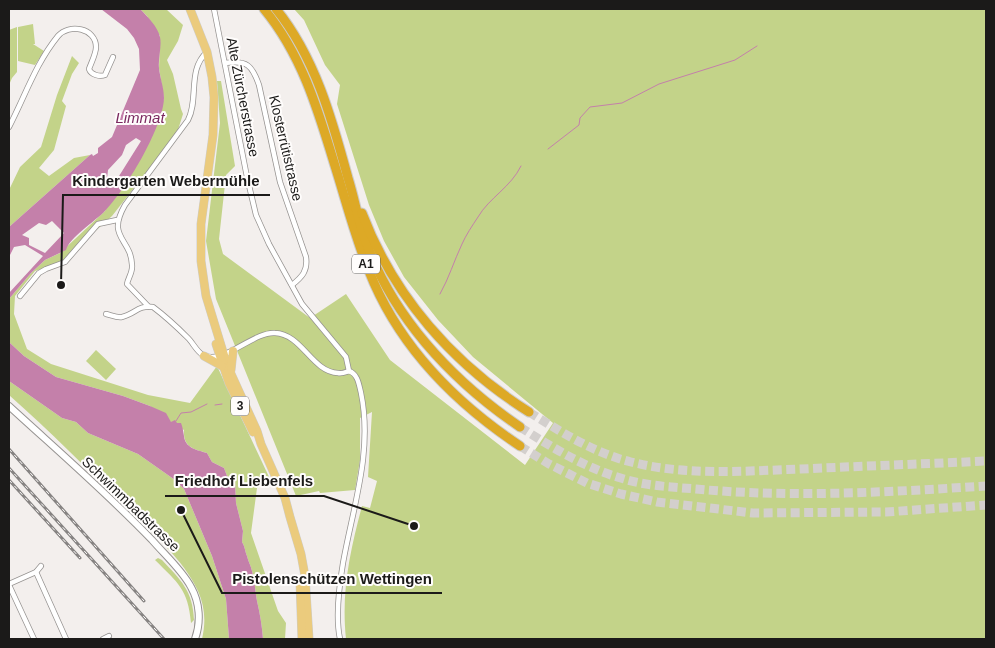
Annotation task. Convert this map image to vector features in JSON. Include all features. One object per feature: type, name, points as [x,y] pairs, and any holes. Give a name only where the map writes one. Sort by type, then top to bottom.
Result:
[{"type":"highway","name":"A1","points":[[264,9],[291,47],[309,85],[365,261],[390,314],[416,353],[440,380],[475,413],[520,446]]},
{"type":"highway","name":"A1","points":[[276,9],[295,37],[315,76],[331,121],[356,211],[372,258],[383,280],[402,312],[431,349],[486,402],[520,427]]},
{"type":"highway","name":"A1","points":[[349,181],[380,254],[416,311],[441,340],[468,366],[496,390],[529,412]]},
{"type":"main road","name":"3","points":[[190,9],[207,52],[213,83],[212,141],[202,204],[200,241],[202,275],[222,366],[253,433],[261,444]]},
{"type":"main road","points":[[230,372],[233,351]]},
{"type":"main road","name":"3","points":[[221,355],[257,431],[285,498],[301,554],[305,576],[309,639]]},
{"type":"main road","points":[[204,356],[222,366]]},
{"type":"main road","name":"Schwimmbadstrasse","points":[[9,406],[131,518],[186,579],[195,595],[199,611],[195,639]]},
{"type":"main road","name":"3","points":[[297,542],[302,602],[302,639]]},
{"type":"street","name":"Alte Zürcherstrasse","points":[[214,9],[256,215],[268,244],[311,316],[346,357],[349,371],[356,376],[362,397],[364,450],[356,504],[343,564],[339,600],[340,639]]},
{"type":"street","points":[[9,127],[36,68],[63,31],[76,28],[93,37],[96,49],[89,69],[93,74],[105,75],[113,57]]},
{"type":"street","points":[[148,306],[127,284],[132,272],[132,263],[119,232],[117,220],[125,205],[188,120],[191,112],[194,78],[198,62],[207,52]]},
{"type":"street","name":"Klosterrütistrasse","points":[[225,63],[239,62],[249,66],[254,72],[259,85],[280,182],[306,257],[307,265],[304,274],[292,286]]},
{"type":"street","points":[[20,296],[39,273],[65,262],[98,224],[117,220]]},
{"type":"street","points":[[106,314],[120,317],[129,315],[142,307],[153,307],[187,336],[204,356],[221,355],[233,351],[260,335],[280,333],[293,340],[328,370],[336,373],[349,371]]},
{"type":"street","points":[[34,639],[9,584],[36,572],[41,566]]},
{"type":"street","points":[[36,572],[66,639]]},
{"type":"street","points":[[103,639],[109,636]]},
{"type":"green space","points":[[140,9],[166,9],[183,25],[178,41],[167,60],[173,74],[183,114],[177,133],[112,216],[60,263],[35,271],[15,296],[14,314],[27,349],[51,364],[148,395],[190,403],[217,366],[270,479],[257,488],[251,533],[278,611],[286,623],[285,639],[263,639],[253,575],[242,542],[243,531],[236,503],[235,482],[227,476],[224,468],[212,462],[207,453],[187,444],[184,430],[150,406],[123,396],[56,377],[24,356],[10,343],[9,299],[45,260],[60,253],[105,211],[164,99],[159,68],[160,36]]},
{"type":"green space","points":[[294,9],[986,9],[986,639],[346,639],[345,605],[350,555],[362,506],[370,508],[377,481],[368,477],[372,412],[360,418],[360,460],[355,490],[320,493],[319,491],[296,496],[216,299],[206,241],[220,123],[217,81],[221,81],[235,166],[226,175],[219,239],[223,254],[310,318],[346,294],[390,360],[525,465],[553,423],[473,357],[438,320],[404,277],[384,241],[369,205],[337,104],[340,85],[325,65],[304,20]]},
{"type":"green space","points":[[33,24],[35,44],[33,44],[44,51],[35,65],[18,61],[18,27]]},
{"type":"green space","points":[[17,27],[17,72],[9,85],[9,30]]},
{"type":"green space","points":[[72,56],[79,63],[72,74],[62,101],[66,106],[54,150],[39,168],[49,176],[74,158],[90,155],[9,227],[9,190],[20,167],[41,147],[57,95]]},
{"type":"green space","points":[[96,350],[116,369],[106,380],[86,361]]},
{"type":"green space","points":[[9,381],[62,418],[76,422],[88,433],[138,454],[175,480],[184,489],[212,556],[226,599],[229,639],[202,639],[204,621],[202,603],[192,580],[176,557],[9,395]]},
{"type":"green space","points":[[158,558],[162,560],[185,587],[193,610],[194,620],[191,623],[190,611],[184,594],[176,581],[155,560]]},
{"type":"water","name":"Limmat","points":[[101,9],[140,9],[159,33],[161,44],[159,68],[164,98],[157,126],[142,158],[113,202],[72,240],[66,250],[45,260],[31,273],[9,299],[9,293],[43,256],[25,245],[14,247],[9,257],[9,227],[90,155],[92,154],[93,156],[98,153],[98,148],[112,137],[140,70],[139,49],[127,29]],"holes":[[[136,138],[141,141],[114,184],[102,187],[107,179],[108,170],[122,155],[126,145]],[[52,221],[64,233],[45,253],[29,245],[29,238],[22,235],[39,223],[46,225]]]},
{"type":"water","points":[[9,335],[10,343],[24,356],[56,377],[123,396],[166,413],[171,422],[175,420],[177,423],[181,423],[185,440],[189,446],[207,453],[212,462],[224,468],[227,476],[235,482],[236,503],[243,531],[242,542],[253,575],[263,639],[229,639],[226,599],[212,556],[184,489],[175,480],[138,454],[88,433],[76,422],[62,418],[9,381]]},
{"type":"waterway","points":[[548,149],[579,125],[580,118],[590,107],[622,103],[659,84],[735,60],[757,46]]},
{"type":"waterway","points":[[440,294],[471,227],[488,204],[512,180],[521,166]]},
{"type":"waterway","points":[[176,421],[181,413],[191,412],[207,404]]},
{"type":"waterway","points":[[215,405],[222,404]]},
{"type":"tunnel","points":[[529,412],[566,434],[604,453],[631,462],[673,469],[716,472],[986,461]]},
{"type":"tunnel","points":[[520,427],[558,450],[597,470],[633,481],[660,486],[732,492],[805,494],[986,486]]},
{"type":"tunnel","points":[[520,446],[549,464],[587,483],[621,494],[657,502],[753,513],[886,512],[986,505]]},
{"type":"railway","points":[[9,449],[144,601]]},
{"type":"railway","points":[[9,468],[164,639]]},
{"type":"railway","points":[[9,480],[80,558]]},
{"type":"place","name":"Kindergarten Webermühle","points":[[61,285]]},
{"type":"place","name":"Pistolenschützen Wettingen","points":[[181,510]]},
{"type":"place","name":"Friedhof Liebenfels","points":[[414,526]]}]
